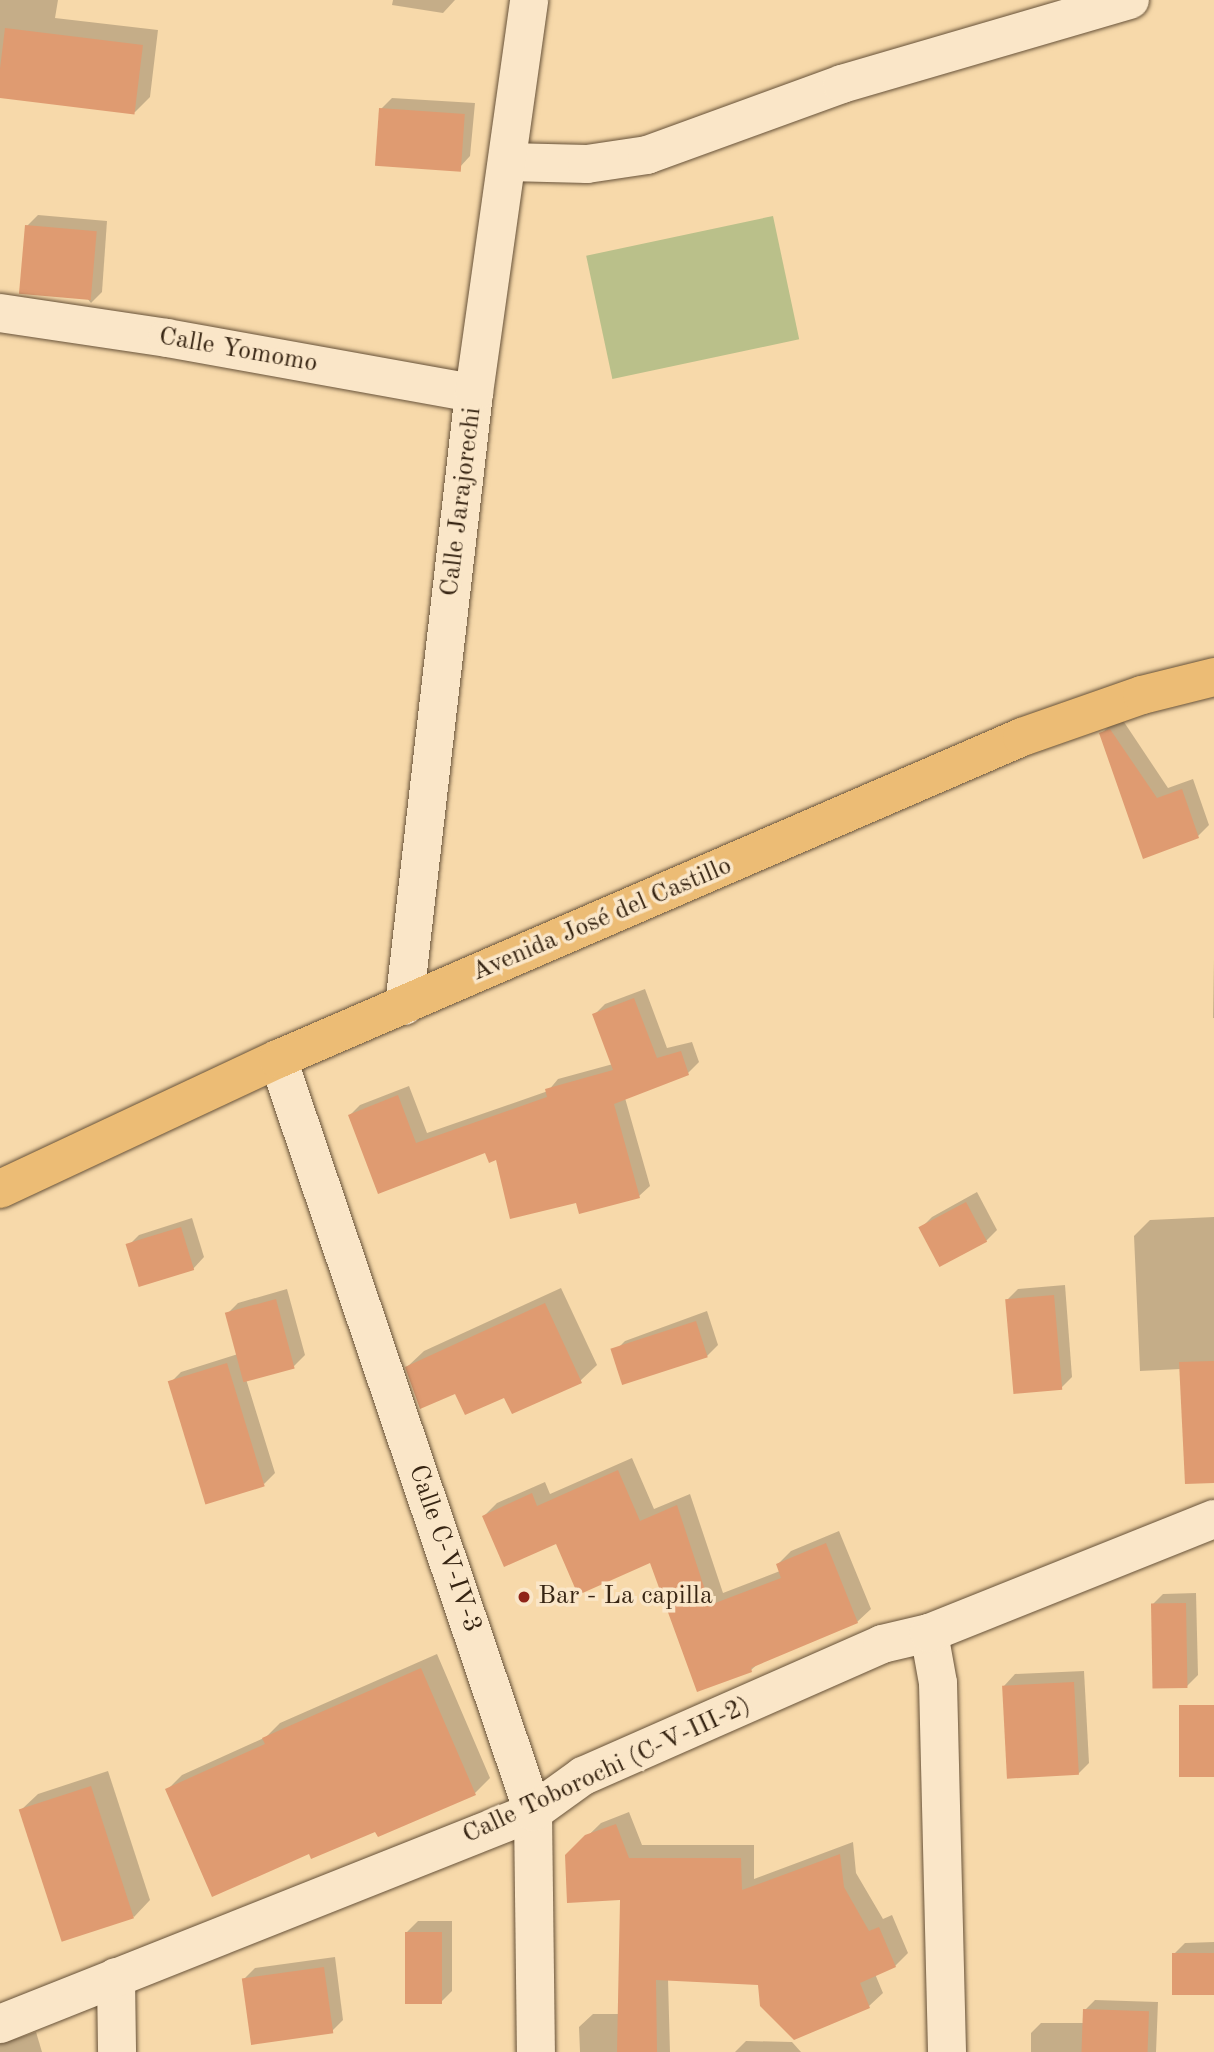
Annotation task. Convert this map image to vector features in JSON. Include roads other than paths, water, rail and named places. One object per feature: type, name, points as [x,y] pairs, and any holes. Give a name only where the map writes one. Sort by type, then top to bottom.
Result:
[{"type":"main road","name":"Avenida José del Castillo","points":[[0,1189],[278,1059],[1022,737],[1142,695],[1214,677]]},
{"type":"street","name":"Calle Jarajorechi","points":[[404,1006],[474,393],[529,0]]},
{"type":"street","points":[[508,162],[587,164],[647,155],[842,84],[1130,0]]},
{"type":"street","name":"Calle Yomomo","points":[[0,313],[167,338],[474,393]]},
{"type":"street","name":"Calle C-V-IV-3","points":[[278,1059],[533,1812],[536,2052]]},
{"type":"street","name":"Calle Toborochi (C-V-III-2)","points":[[0,2024],[533,1812],[583,1776],[882,1644],[929,1633],[1214,1519]]},
{"type":"street","points":[[929,1633],[938,1683],[947,2052]]},
{"type":"street","points":[[116,1977],[117,2052]]},
{"type":"place","name":"Bar - La capilla","points":[[524,1597]]}]
